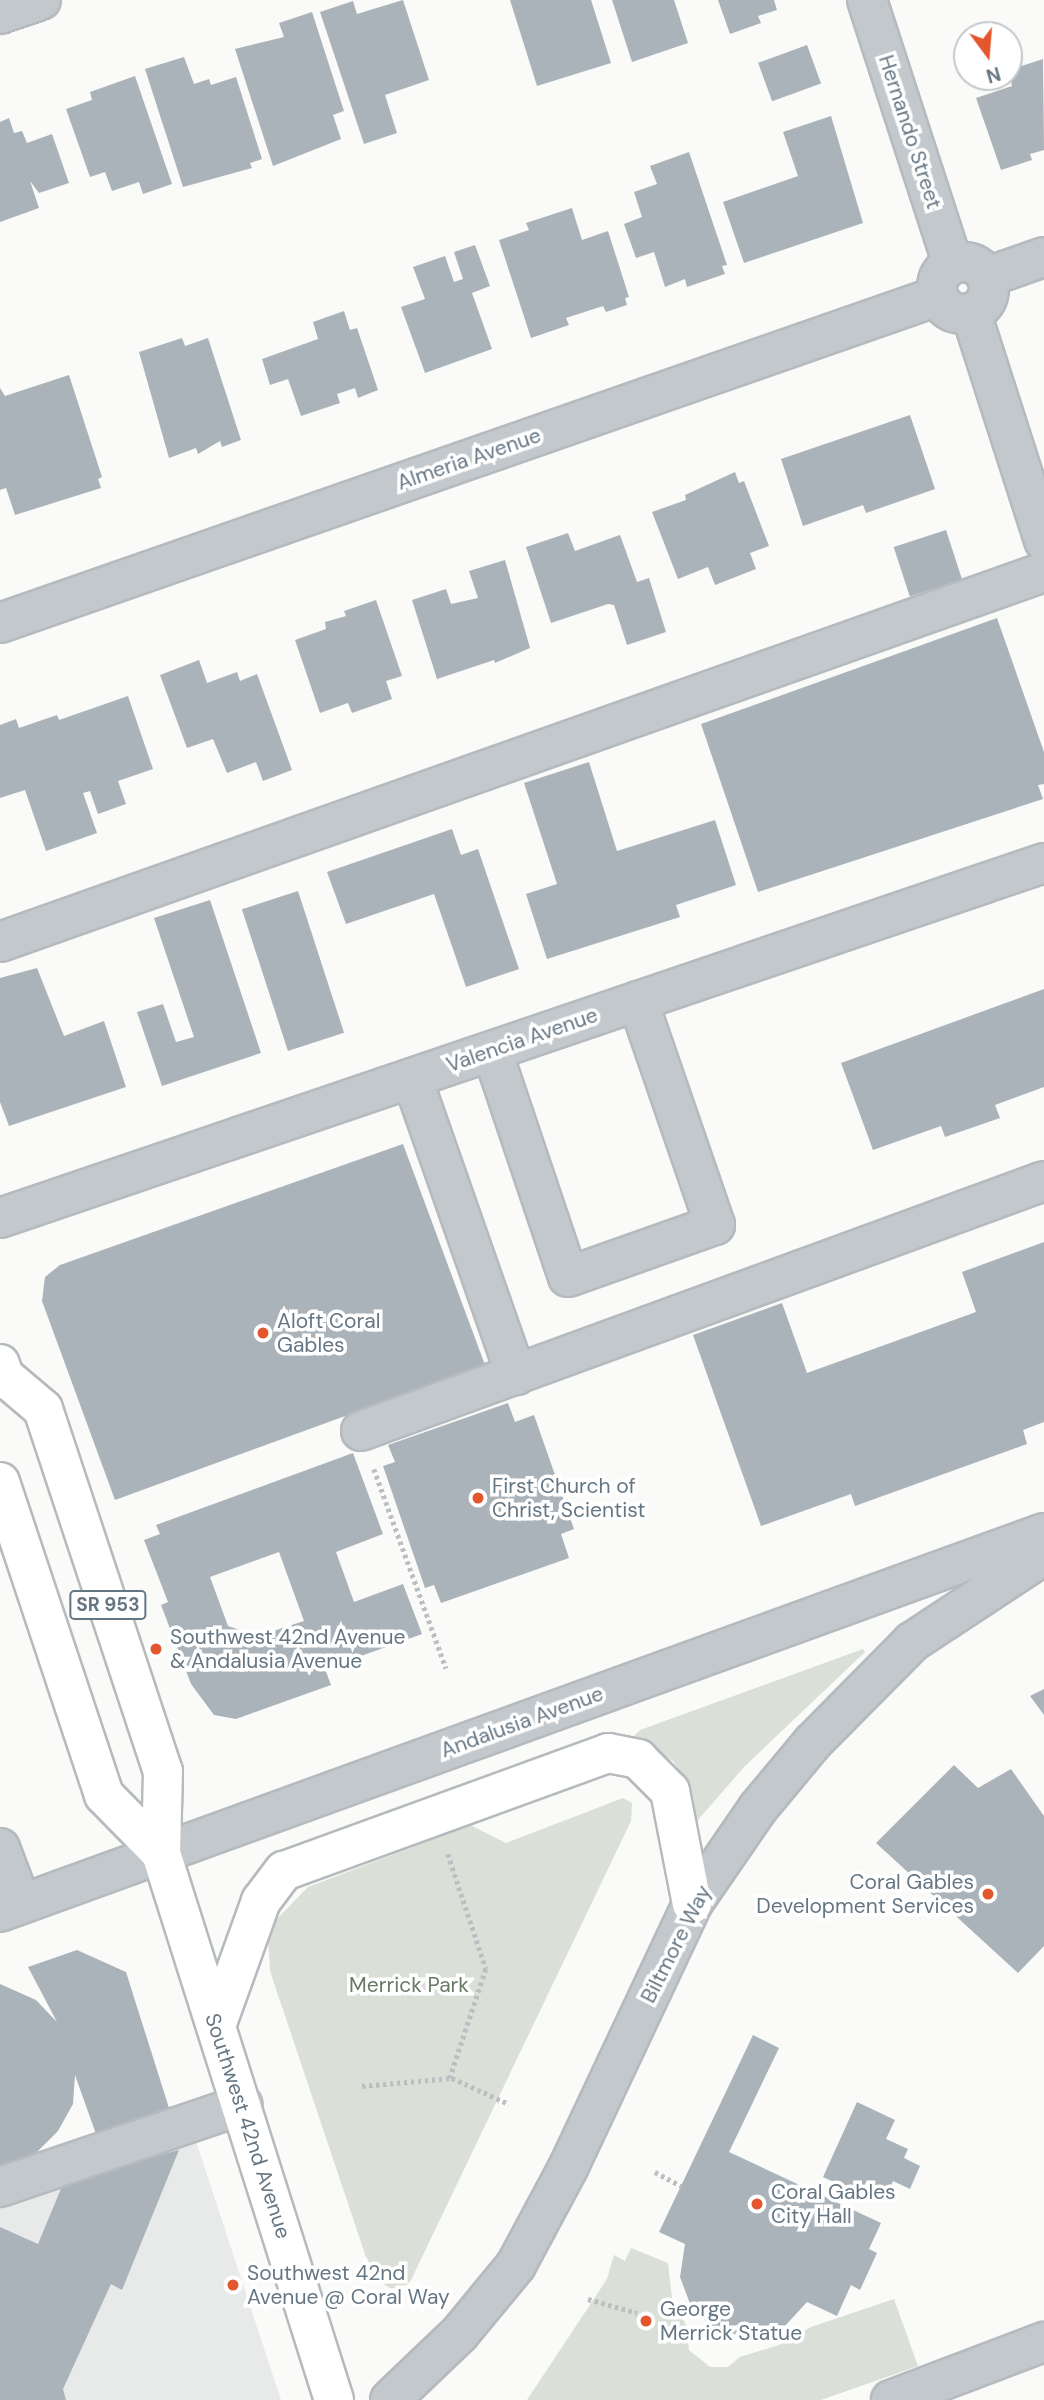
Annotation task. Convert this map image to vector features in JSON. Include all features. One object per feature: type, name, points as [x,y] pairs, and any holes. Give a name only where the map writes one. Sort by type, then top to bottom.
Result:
[{"type":"main road","name":"Southwest 42nd Avenue","points":[[1,1376],[43,1409],[163,1771],[161,1853],[334,2400]]},
{"type":"main road","name":"Southwest 42nd Avenue","points":[[0,1482],[104,1796],[161,1853]]},
{"type":"main road","points":[[216,2026],[261,1902],[284,1871],[608,1753],[638,1759],[670,1791],[692,1904]]},
{"type":"street","points":[[0,14],[41,0]]},
{"type":"street","name":"Hernando Street","points":[[867,0],[959,279]]},
{"type":"street","name":"Almeria Avenue","points":[[0,623],[959,279],[1044,257]]},
{"type":"street","points":[[959,279],[989,295],[971,313],[1044,541]]},
{"type":"street","points":[[0,942],[1044,572]]},
{"type":"street","name":"Valencia Avenue","points":[[0,1218],[1044,863]]},
{"type":"street","points":[[492,1051],[568,1277],[715,1225],[638,1001]]},
{"type":"street","points":[[412,1078],[516,1375]]},
{"type":"street","points":[[361,1432],[1044,1181]]},
{"type":"street","name":"Andalusia Avenue","points":[[10,1908],[1044,1533]]},
{"type":"street","name":"Biltmore Way","points":[[390,2400],[460,2333],[516,2265],[568,2168],[692,1904],[758,1808],[877,1676],[912,1642],[1044,1555]]},
{"type":"street","points":[[0,1848],[10,1908]]},
{"type":"street","points":[[0,2188],[242,2105]]},
{"type":"street","points":[[891,2400],[1044,2342]]},
{"type":"path","points":[[361,1432],[446,1668]]},
{"type":"path","points":[[445,1843],[486,1969],[450,2078]]},
{"type":"path","points":[[362,2087],[450,2078],[509,2104]]},
{"type":"path","points":[[655,2172],[681,2186]]},
{"type":"path","points":[[588,2299],[637,2313]]},
{"type":"shaded area","points":[[191,2126],[281,2400],[0,2400],[0,2194]]},
{"type":"green space","points":[[863,1649],[865,1652],[745,1766],[697,1821],[684,1777],[673,1761],[632,1738],[640,1730]]},
{"type":"green space","name":"Merrick Park","points":[[623,1798],[632,1803],[631,1821],[411,2280],[404,2288],[390,2288],[373,2278],[270,1971],[268,1937],[276,1920],[308,1887],[470,1825],[506,1843]]},
{"type":"green space","points":[[631,2248],[668,2263],[672,2298],[686,2325],[689,2350],[710,2367],[728,2367],[740,2357],[779,2345],[811,2327],[894,2299],[918,2366],[821,2400],[527,2400],[607,2279],[614,2255],[625,2261]]},
{"type":"building","points":[[403,0],[429,80],[385,95],[397,133],[364,144],[320,12],[353,1],[357,14]]},
{"type":"building","points":[[510,0],[591,0],[611,63],[537,86]]},
{"type":"building","points":[[612,0],[674,0],[688,43],[632,62]]},
{"type":"building","points":[[718,0],[774,0],[777,10],[758,16],[761,23],[730,34]]},
{"type":"building","points":[[312,12],[344,111],[333,115],[341,139],[273,166],[235,49],[284,37],[279,23]]},
{"type":"building","points":[[807,45],[821,84],[772,101],[758,63]]},
{"type":"building","points":[[184,57],[194,84],[209,79],[211,85],[236,77],[262,159],[250,163],[252,168],[183,187],[145,69]]},
{"type":"building","points":[[1043,59],[1044,150],[1030,154],[1032,160],[1001,170],[976,98],[997,91],[1023,91],[1023,65]]},
{"type":"building","points":[[135,76],[172,184],[143,194],[139,182],[112,191],[105,172],[90,177],[66,109],[92,100],[90,92]]},
{"type":"building","points":[[831,116],[863,223],[744,263],[723,202],[798,176],[783,132]]},
{"type":"building","points":[[9,118],[14,133],[22,131],[27,143],[52,134],[69,183],[39,193],[30,181],[39,208],[0,222],[0,122]]},
{"type":"building","points":[[689,152],[727,265],[722,266],[725,274],[687,287],[685,279],[665,287],[654,252],[636,258],[624,224],[642,217],[634,192],[657,184],[650,166]]},
{"type":"building","points":[[572,208],[582,240],[608,231],[629,297],[625,298],[627,305],[606,312],[603,306],[566,318],[569,325],[531,338],[499,240],[529,230],[526,223]]},
{"type":"building","points":[[475,245],[490,286],[472,293],[492,349],[425,373],[401,307],[425,299],[413,267],[445,256],[454,282],[463,279],[454,252]]},
{"type":"building","points":[[344,311],[350,330],[357,328],[378,390],[358,398],[355,388],[337,394],[340,403],[301,416],[288,379],[270,385],[262,359],[318,339],[313,322]]},
{"type":"building","points":[[182,338],[185,346],[208,338],[241,440],[222,447],[220,441],[198,454],[196,448],[169,458],[139,352]]},
{"type":"building","points":[[69,375],[102,477],[98,479],[101,488],[15,515],[6,488],[0,490],[0,388],[5,396]]},
{"type":"building","points":[[910,415],[935,489],[866,513],[863,505],[803,526],[781,459]]},
{"type":"building","points":[[735,472],[739,483],[744,481],[769,546],[750,553],[756,569],[715,585],[708,567],[678,579],[652,512],[686,500],[685,495]]},
{"type":"building","points":[[946,530],[962,579],[910,596],[894,547]]},
{"type":"building","points":[[568,533],[575,551],[620,535],[637,582],[649,578],[666,632],[627,645],[614,605],[608,604],[551,623],[526,547]]},
{"type":"building","points":[[505,560],[530,648],[495,663],[494,660],[437,679],[412,600],[446,589],[451,604],[478,598],[469,571]]},
{"type":"building","points":[[376,600],[402,676],[386,681],[392,699],[352,713],[348,703],[320,713],[295,640],[326,629],[325,622],[346,616],[344,611]]},
{"type":"building","points":[[997,618],[1044,752],[1044,784],[1038,785],[1043,799],[758,892],[701,724]]},
{"type":"building","points":[[199,660],[207,683],[237,672],[240,681],[257,674],[292,770],[263,781],[256,762],[227,773],[213,739],[187,748],[160,675]]},
{"type":"building","points":[[128,696],[153,769],[118,781],[126,804],[98,814],[90,791],[83,793],[97,833],[46,851],[25,790],[0,798],[0,725],[16,719],[19,728],[57,715],[59,720]]},
{"type":"building","points":[[589,762],[617,851],[715,820],[736,885],[676,905],[680,917],[547,959],[526,894],[557,884],[524,783]]},
{"type":"building","points":[[452,829],[461,855],[478,849],[519,969],[466,987],[434,894],[346,924],[327,872]]},
{"type":"building","points":[[298,891],[344,1033],[288,1051],[242,909]]},
{"type":"building","points":[[210,900],[261,1053],[162,1086],[137,1012],[163,1004],[176,1042],[194,1037],[154,918]]},
{"type":"building","points":[[37,968],[64,1036],[104,1021],[126,1087],[9,1126],[0,1102],[0,978]]},
{"type":"building","points":[[1044,989],[1044,1087],[995,1105],[1000,1118],[945,1137],[941,1126],[873,1150],[841,1063]]},
{"type":"building","name":"Aloft Coral Gables","points":[[403,1144],[485,1365],[115,1500],[42,1301],[45,1277],[60,1265]]},
{"type":"building","points":[[1044,1242],[1044,1422],[1023,1430],[1027,1444],[855,1506],[851,1494],[761,1526],[693,1335],[782,1303],[807,1373],[976,1312],[962,1272]]},
{"type":"building","name":"First Church of Christ, Scientist","points":[[508,1403],[515,1422],[534,1415],[574,1529],[561,1534],[569,1558],[441,1603],[434,1585],[425,1588],[383,1466],[395,1462],[388,1445]]},
{"type":"building","points":[[353,1453],[383,1534],[336,1552],[354,1602],[403,1584],[422,1634],[325,1669],[331,1685],[236,1719],[214,1715],[191,1684],[161,1605],[168,1602],[144,1540],[160,1534],[156,1525]],"holes":[[[279,1552],[304,1621],[258,1636],[228,1626],[210,1577]]]},
{"type":"building","points":[[1044,1689],[1044,1715],[1030,1696]]},
{"type":"building","name":"Coral Gables Development Services","points":[[954,1765],[978,1788],[1011,1769],[1044,1816],[1044,1946],[1018,1973],[876,1843]]},
{"type":"building","points":[[77,1950],[126,1972],[170,2111],[97,2137],[75,2075],[73,2104],[58,2131],[34,2155],[0,2168],[0,1984],[36,2000],[57,2022],[28,1967]]},
{"type":"building","name":"Coral Gables City Hall","points":[[753,2035],[779,2048],[729,2152],[881,2223],[869,2249],[877,2253],[860,2290],[851,2285],[837,2316],[807,2302],[784,2327],[751,2337],[718,2331],[692,2309],[680,2277],[685,2244],[659,2232]]},
{"type":"building","points":[[857,2102],[895,2120],[886,2139],[908,2149],[904,2158],[920,2166],[910,2189],[893,2181],[888,2192],[866,2182],[860,2194],[823,2177]]},
{"type":"building","points":[[179,2150],[122,2290],[111,2284],[63,2389],[66,2400],[0,2400],[0,2227],[38,2244],[65,2179]]},
{"type":"place","name":"Aloft Coral Gables","points":[[263,1333]]},
{"type":"place","name":"First Church of Christ, Scientist","points":[[478,1498]]},
{"type":"place","name":"Southwest 42nd Avenue & Andalusia Avenue","points":[[156,1649]]},
{"type":"place","name":"Coral Gables Development Services","points":[[988,1894]]},
{"type":"place","name":"Coral Gables City Hall","points":[[757,2204]]},
{"type":"place","name":"Southwest 42nd Avenue @ Coral Way","points":[[233,2285]]},
{"type":"place","name":"George Merrick Statue","points":[[646,2321]]}]
